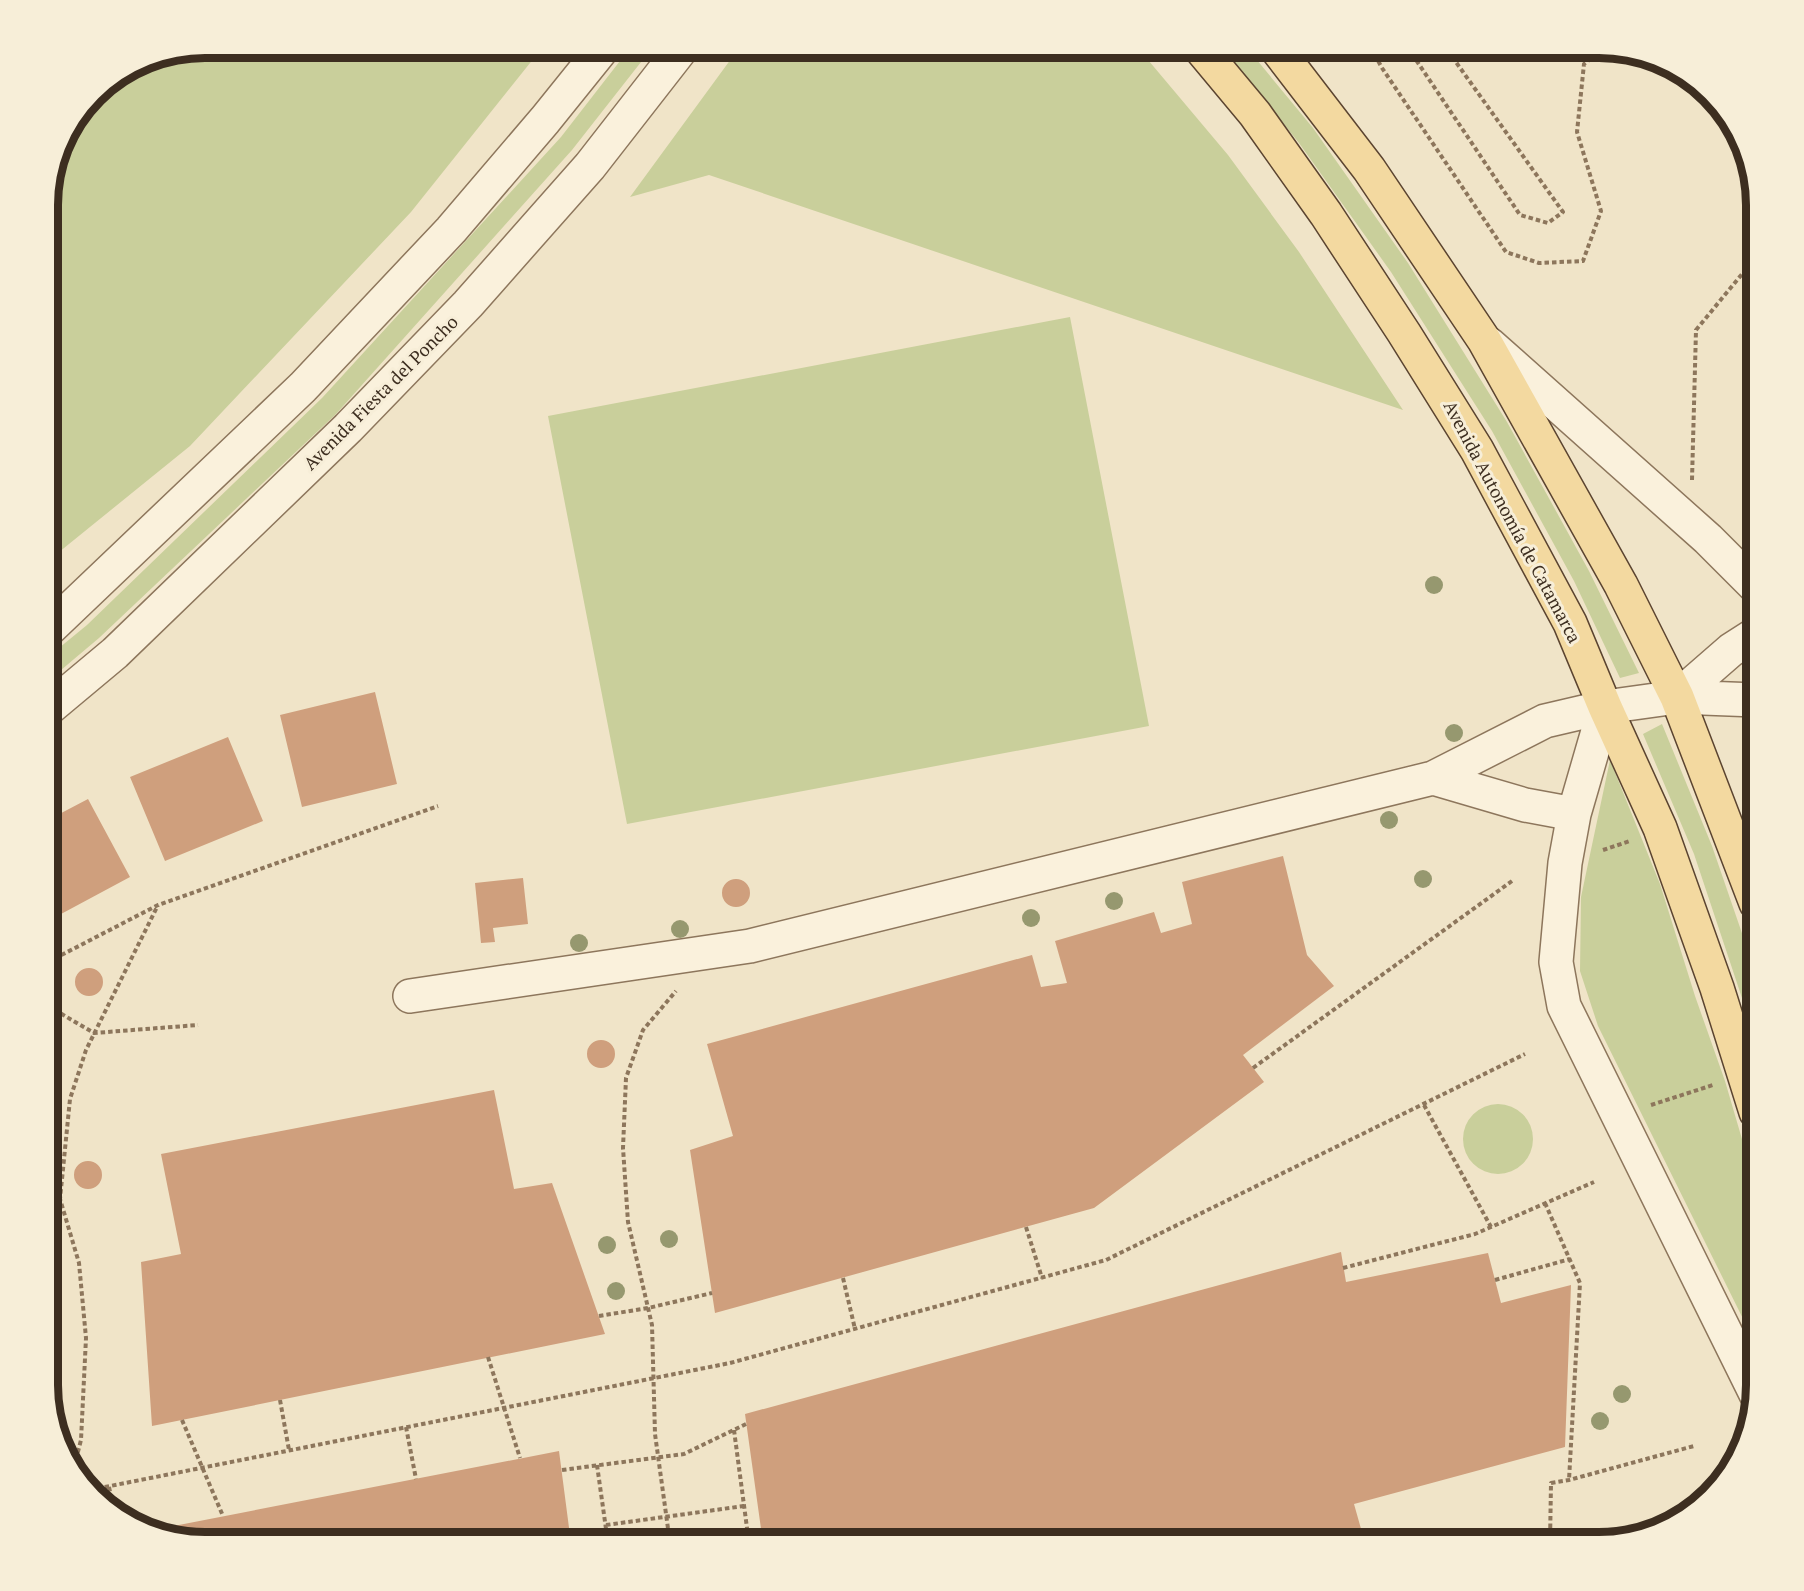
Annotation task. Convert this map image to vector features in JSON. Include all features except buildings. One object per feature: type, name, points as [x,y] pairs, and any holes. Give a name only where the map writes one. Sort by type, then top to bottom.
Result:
[{"type":"main road","name":"Avenida Autonomía de Catamarca","points":[[1209,58],[1255,114],[1326,214],[1404,333],[1477,450],[1570,623],[1660,828],[1717,988],[1746,1079]]},
{"type":"main road","points":[[1284,58],[1369,169],[1484,340],[1621,585],[1677,697],[1746,876]]},
{"type":"street","points":[[59,620],[303,387],[451,230],[594,59]]},
{"type":"street","name":"Avenida Fiesta del Poncho","points":[[59,700],[150,620],[348,428],[468,304],[590,166],[674,59]]},
{"type":"street","points":[[1484,340],[1708,539],[1745,576]]},
{"type":"street","points":[[1677,697],[1731,650],[1745,641]]},
{"type":"street","points":[[410,996],[707,954],[795,935],[1433,778],[1545,721],[1605,707],[1677,697],[1745,700]]},
{"type":"street","points":[[1605,707],[1574,814],[1563,882],[1556,962],[1564,1006],[1746,1374]]},
{"type":"street","points":[[1433,778],[1525,806],[1574,814]]},
{"type":"path","points":[[1377,58],[1506,252],[1539,262],[1583,261],[1601,211],[1576,132],[1584,64],[1592,58]]},
{"type":"path","points":[[1415,58],[1520,215],[1548,223],[1563,212],[1453,58]]},
{"type":"path","points":[[1692,487],[1696,330],[1745,270]]},
{"type":"path","points":[[59,956],[158,905],[438,806]]},
{"type":"path","points":[[1602,850],[1636,838]]},
{"type":"path","points":[[1253,1068],[1512,881]]},
{"type":"path","points":[[77,1456],[81,1440],[86,1338],[79,1263],[60,1199],[70,1099],[86,1050],[158,905]]},
{"type":"path","points":[[668,1532],[655,1434],[652,1324],[628,1222],[623,1148],[626,1078],[643,1030],[707,954]]},
{"type":"path","points":[[59,1012],[94,1033],[198,1025]]},
{"type":"path","points":[[101,1488],[730,1364],[1106,1260],[1525,1054]]},
{"type":"path","points":[[1650,1106],[1714,1085]]},
{"type":"path","points":[[1424,1105],[1491,1227]]},
{"type":"path","points":[[1343,1268],[1475,1234],[1594,1182]]},
{"type":"path","points":[[1545,1203],[1580,1283],[1569,1480]]},
{"type":"path","points":[[1026,1227],[1042,1278]]},
{"type":"path","points":[[1495,1280],[1570,1258]]},
{"type":"path","points":[[843,1278],[855,1329]]},
{"type":"path","points":[[599,1316],[648,1308],[712,1293]]},
{"type":"path","points":[[488,1358],[520,1458]]},
{"type":"path","points":[[280,1400],[289,1450]]},
{"type":"path","points":[[182,1420],[223,1516]]},
{"type":"path","points":[[562,1470],[684,1454],[746,1424]]},
{"type":"path","points":[[406,1427],[416,1479]]},
{"type":"path","points":[[734,1430],[748,1532]]},
{"type":"path","points":[[1550,1532],[1551,1483],[1694,1446]]},
{"type":"path","points":[[597,1465],[607,1532]]},
{"type":"path","points":[[109,1487],[111,1498]]},
{"type":"path","points":[[606,1525],[744,1506]]},
{"type":"green space","points":[[1147,58],[1228,155],[1299,252],[1403,410],[709,175],[630,197],[731,59]]},
{"type":"green space","points":[[1231,58],[1255,58],[1313,128],[1408,263],[1507,422],[1589,571],[1639,673],[1620,678],[1574,581],[1492,431],[1391,272],[1299,143]]},
{"type":"green space","points":[[196,59],[533,59],[411,212],[190,446],[59,552],[59,196],[70,149],[89,116],[109,95],[132,78],[177,61]]},
{"type":"green space","points":[[622,59],[644,59],[572,150],[336,414],[99,638],[59,672],[59,648],[87,625],[322,398],[561,137]]},
{"type":"green space","points":[[1070,317],[1149,726],[627,824],[548,416]]},
{"type":"green space","points":[[1662,724],[1712,846],[1746,944],[1746,1009],[1694,854],[1643,734]]},
{"type":"green space","points":[[1610,760],[1660,884],[1695,996],[1725,1081],[1746,1152],[1746,1325],[1598,1026],[1580,971],[1581,897]]},
{"type":"green space","points":[[1498,1104],[1511,1107],[1523,1114],[1530,1126],[1533,1139],[1530,1152],[1523,1164],[1511,1171],[1498,1174],[1485,1171],[1473,1164],[1466,1152],[1463,1139],[1466,1126],[1473,1114],[1485,1107]]}]
